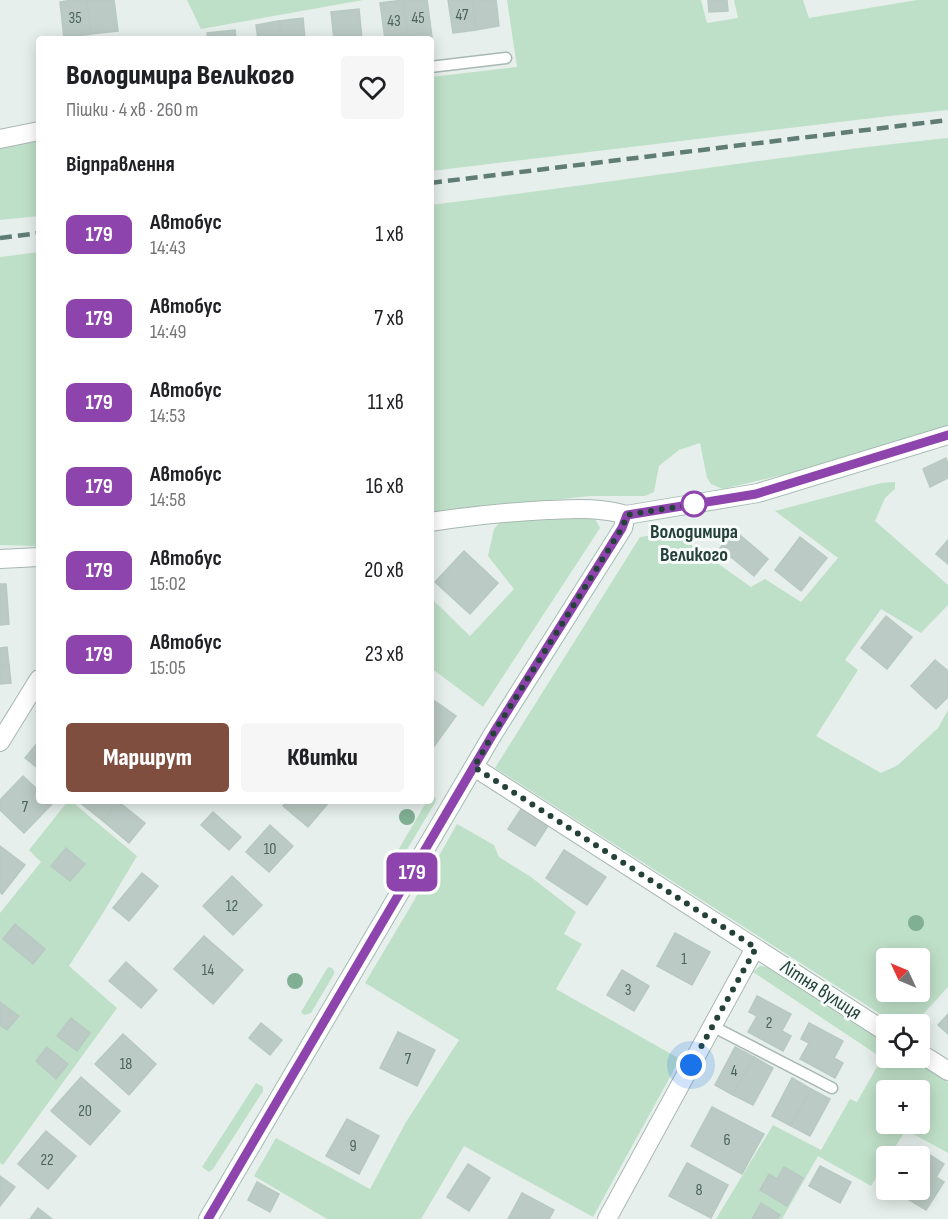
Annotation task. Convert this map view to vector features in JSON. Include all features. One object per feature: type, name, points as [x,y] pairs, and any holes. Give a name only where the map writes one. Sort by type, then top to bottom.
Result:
[{"type":"street","points":[[0,139],[36,132]]},
{"type":"street","points":[[434,521],[503,512],[592,508],[627,515],[743,497],[948,435]]},
{"type":"street","points":[[208,1219],[493,734],[622,528],[627,515]]},
{"type":"street","points":[[0,559],[36,558]]},
{"type":"street","points":[[0,742],[36,684]]},
{"type":"street","name":"Літня вулиця","points":[[474,767],[876,1026]]},
{"type":"street","points":[[607,1219],[756,948]]},
{"type":"street","points":[[930,1059],[948,1071]]},
{"type":"lane","points":[[434,67],[506,58]]},
{"type":"lane","points":[[712,1026],[832,1088]]},
{"type":"green space","points":[[187,0],[363,0],[201,29]]},
{"type":"green space","points":[[507,0],[701,0],[707,23],[738,18],[734,0],[803,0],[809,18],[917,0],[948,0],[948,110],[434,171],[434,77],[517,67]]},
{"type":"green space","points":[[948,138],[948,427],[833,463],[723,489],[711,484],[707,478],[700,443],[679,450],[659,466],[654,492],[645,496],[590,496],[434,513],[434,204]]},
{"type":"green space","points":[[36,140],[36,216],[0,220],[0,148]]},
{"type":"green space","points":[[36,252],[36,546],[0,545],[0,257]]},
{"type":"green space","points":[[895,482],[895,489],[885,498],[875,521],[948,585],[948,605],[921,633],[881,609],[845,660],[858,670],[816,736],[881,773],[898,765],[938,728],[948,710],[948,987],[923,1014],[880,1014],[495,768],[640,537],[687,530],[686,541],[751,587],[765,579],[801,602],[838,558],[775,511],[881,483]]},
{"type":"green space","points":[[594,517],[600,528],[483,707],[434,670],[434,601],[470,636],[514,589],[488,556],[494,529],[501,521]]},
{"type":"green space","points":[[434,796],[436,801],[396,868],[387,869],[425,804],[434,804]]},
{"type":"green space","points":[[66,804],[75,804],[137,856],[69,966],[117,1008],[3,1165],[0,1163],[0,913],[41,862],[29,850]]},
{"type":"green space","points":[[457,824],[494,845],[499,857],[531,877],[576,912],[564,934],[582,944],[556,989],[680,1059],[593,1217],[464,1146],[421,1219],[327,1219],[254,1176],[276,1138],[370,1189],[406,1122],[459,1040],[365,983]]},
{"type":"green space","points":[[760,966],[767,967],[876,1037],[876,1054],[753,972]]},
{"type":"green space","points":[[328,967],[332,968],[334,974],[311,1013],[304,1015],[301,1012]]},
{"type":"green space","points":[[876,1068],[926,1068],[948,1082],[948,1153],[913,1134],[930,1134],[930,1080],[876,1080],[876,1134],[903,1134],[896,1146],[876,1146],[876,1178],[871,1186],[818,1156],[782,1219],[716,1219],[773,1125],[821,1150],[850,1099],[857,1102]]},
{"type":"green space","points":[[256,1083],[263,1087],[263,1091],[209,1172],[202,1167]]},
{"type":"building","points":[[87,0],[91,34],[64,36],[60,2]]},
{"type":"building","points":[[87,0],[114,0],[118,31],[91,34]]},
{"type":"building","points":[[403,0],[427,0],[432,36],[408,36]]},
{"type":"building","points":[[403,0],[408,36],[385,36],[380,3]]},
{"type":"building","points":[[448,0],[472,0],[476,30],[453,33]]},
{"type":"building","points":[[472,0],[496,0],[499,26],[476,30]]},
{"type":"building","points":[[708,0],[727,0],[728,11],[709,12]]},
{"type":"building","points":[[359,9],[362,36],[334,36],[331,12]]},
{"type":"building","points":[[303,18],[305,36],[281,36],[279,21]]},
{"type":"building","points":[[279,21],[281,36],[258,36],[256,25]]},
{"type":"building","points":[[235,30],[236,36],[208,36],[207,33]]},
{"type":"building","points":[[946,458],[948,478],[930,487],[923,469]]},
{"type":"building","points":[[735,531],[768,559],[754,576],[720,548]]},
{"type":"building","points":[[800,537],[827,558],[801,591],[775,570]]},
{"type":"building","points":[[948,540],[948,564],[936,554]]},
{"type":"building","points":[[464,551],[498,583],[470,614],[435,582]]},
{"type":"building","points":[[0,584],[6,584],[9,624],[0,625]]},
{"type":"building","points":[[886,616],[912,637],[887,669],[861,648]]},
{"type":"building","points":[[7,647],[9,665],[0,666],[0,648]]},
{"type":"building","points":[[935,660],[948,671],[948,697],[936,709],[911,686]]},
{"type":"building","points":[[9,665],[11,683],[0,684],[0,666]]},
{"type":"building","points":[[434,700],[456,716],[434,746]]},
{"type":"building","points":[[36,745],[36,767],[25,758]]},
{"type":"building","points":[[23,776],[36,788],[36,804],[52,804],[24,833],[0,810],[0,800]]},
{"type":"building","points":[[82,804],[117,804],[103,821]]},
{"type":"building","points":[[117,804],[121,804],[145,823],[129,843],[103,821]]},
{"type":"building","points":[[285,804],[327,804],[308,827],[283,806]]},
{"type":"building","points":[[521,809],[548,826],[535,846],[508,829]]},
{"type":"building","points":[[213,812],[241,837],[229,850],[201,825]]},
{"type":"building","points":[[270,825],[293,846],[269,872],[246,852]]},
{"type":"building","points":[[0,846],[25,865],[2,894],[0,892]]},
{"type":"building","points":[[66,848],[85,864],[70,881],[51,866]]},
{"type":"building","points":[[564,850],[606,877],[587,905],[546,878]]},
{"type":"building","points":[[142,873],[158,886],[129,921],[113,908]]},
{"type":"building","points":[[232,876],[262,905],[233,935],[203,906]]},
{"type":"building","points":[[15,924],[45,949],[33,964],[3,939]]},
{"type":"building","points":[[675,933],[710,952],[692,985],[657,966]]},
{"type":"building","points":[[204,936],[243,970],[213,1004],[174,969]]},
{"type":"building","points":[[126,962],[157,990],[141,1008],[109,981]]},
{"type":"building","points":[[622,970],[649,986],[634,1011],[607,995]]},
{"type":"building","points":[[757,996],[791,1014],[782,1031],[791,1036],[783,1051],[748,1032],[757,1016],[749,1012]]},
{"type":"building","points":[[0,1002],[19,1016],[7,1030],[0,1025]]},
{"type":"building","points":[[948,1014],[948,1034],[938,1025]]},
{"type":"building","points":[[71,1018],[90,1033],[77,1051],[57,1036]]},
{"type":"building","points":[[261,1023],[282,1040],[270,1055],[249,1038]]},
{"type":"building","points":[[809,1023],[843,1041],[834,1058],[843,1063],[835,1078],[800,1059],[809,1043],[801,1039]]},
{"type":"building","points":[[398,1032],[435,1050],[417,1086],[380,1068]]},
{"type":"building","points":[[123,1034],[156,1064],[129,1095],[95,1064]]},
{"type":"building","points":[[47,1047],[68,1064],[56,1079],[36,1061]]},
{"type":"building","points":[[735,1047],[754,1057],[733,1095],[715,1085]]},
{"type":"building","points":[[754,1057],[773,1068],[753,1105],[733,1095]]},
{"type":"building","points":[[81,1077],[120,1111],[90,1145],[51,1111]]},
{"type":"building","points":[[792,1078],[811,1089],[791,1126],[772,1116]]},
{"type":"building","points":[[811,1089],[830,1099],[810,1136],[791,1126]]},
{"type":"building","points":[[712,1107],[764,1134],[742,1174],[691,1146]]},
{"type":"building","points":[[347,1119],[379,1136],[359,1174],[326,1156]]},
{"type":"building","points":[[46,1131],[76,1156],[48,1189],[18,1164]]},
{"type":"building","points":[[930,1155],[944,1164],[936,1177],[944,1182],[926,1210],[909,1200],[930,1200]]},
{"type":"building","points":[[687,1163],[728,1185],[711,1218],[669,1196]]},
{"type":"building","points":[[468,1164],[490,1178],[469,1211],[447,1197]]},
{"type":"building","points":[[820,1166],[851,1182],[840,1203],[809,1186]]},
{"type":"building","points":[[784,1167],[803,1178],[787,1206],[760,1190],[769,1174],[777,1179]]},
{"type":"building","points":[[0,1176],[15,1187],[0,1206]]},
{"type":"building","points":[[257,1182],[279,1194],[270,1212],[248,1200]]},
{"type":"building","points":[[522,1193],[554,1210],[549,1219],[508,1219]]},
{"type":"building","points":[[761,1203],[780,1215],[777,1219],[752,1219]]},
{"type":"building","points":[[38,1208],[52,1219],[30,1219]]},
{"type":"railway","points":[[434,183],[948,120]]},
{"type":"railway","points":[[0,238],[36,233]]},
{"type":"bus line","name":"179","points":[[208,1219],[493,734],[622,528],[627,515],[756,494],[948,435]]},
{"type":"place","name":"Володимира Великого","points":[[694,504]]},
{"type":"route","points":[[691,1065],[756,948],[474,767],[622,528],[627,515],[701,503],[694,504]]}]
